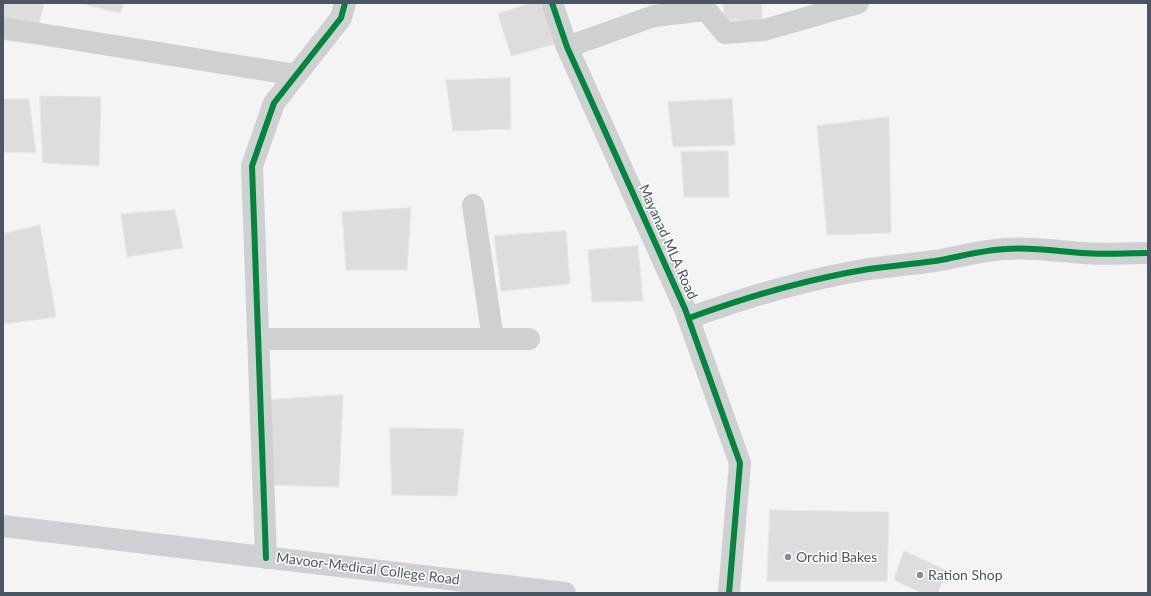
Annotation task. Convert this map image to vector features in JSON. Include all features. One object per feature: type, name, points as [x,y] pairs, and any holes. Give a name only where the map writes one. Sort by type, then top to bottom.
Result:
[{"type":"main road","name":"Mavoor-Medical College Road","points":[[3,526],[266,558],[460,587],[565,593]]},
{"type":"street","points":[[266,558],[252,166],[274,103],[341,18],[345,3]]},
{"type":"street","name":"Mayanad MLA Road","points":[[552,3],[567,47],[688,318],[740,463],[729,593]]},
{"type":"street","points":[[567,47],[654,16],[706,10],[726,33],[764,30],[858,3]]},
{"type":"street","points":[[3,28],[296,74]]},
{"type":"street","points":[[473,205],[493,339]]},
{"type":"street","points":[[688,318],[756,296],[815,280],[869,269],[936,261],[972,253],[1006,249],[1039,249],[1111,254],[1148,252]]},
{"type":"street","points":[[258,339],[529,339]]},
{"type":"building","points":[[3,3],[44,3],[34,44],[3,40]]},
{"type":"building","points":[[79,3],[124,3],[120,13]]},
{"type":"building","points":[[531,3],[540,3],[555,44],[511,56],[498,14]]},
{"type":"building","points":[[723,3],[762,3],[762,21],[725,20]]},
{"type":"building","points":[[510,78],[511,129],[453,131],[446,80]]},
{"type":"building","points":[[40,96],[101,97],[99,166],[43,163]]},
{"type":"building","points":[[3,99],[29,99],[36,153],[3,152]]},
{"type":"building","points":[[732,99],[735,145],[673,147],[668,102]]},
{"type":"building","points":[[889,117],[891,233],[827,235],[817,126]]},
{"type":"building","points":[[728,151],[729,197],[684,197],[681,152]]},
{"type":"building","points":[[411,208],[407,270],[346,270],[342,212]]},
{"type":"building","points":[[175,210],[183,248],[127,257],[121,214]]},
{"type":"building","points":[[40,225],[56,317],[3,324],[3,234]]},
{"type":"building","points":[[566,231],[570,284],[501,291],[494,236]]},
{"type":"building","points":[[638,246],[643,301],[592,302],[588,250]]},
{"type":"building","points":[[343,395],[339,487],[269,485],[268,400]]},
{"type":"building","points":[[390,428],[464,429],[457,496],[392,495]]},
{"type":"building","points":[[770,510],[889,512],[887,581],[767,581]]},
{"type":"building","name":"Ration Shop","points":[[904,551],[946,570],[938,593],[922,593],[894,580]]},
{"type":"cycle path","points":[[266,558],[252,166],[274,103],[341,18],[345,3]]},
{"type":"cycle path","points":[[552,3],[567,47],[685,309],[740,463],[729,593]]},
{"type":"cycle path","points":[[689,318],[800,283],[869,269],[935,261],[988,251],[1025,248],[1090,254],[1148,253]]},
{"type":"place","name":"Orchid Bakes","points":[[788,557]]},
{"type":"place","name":"Ration Shop","points":[[920,575]]}]
